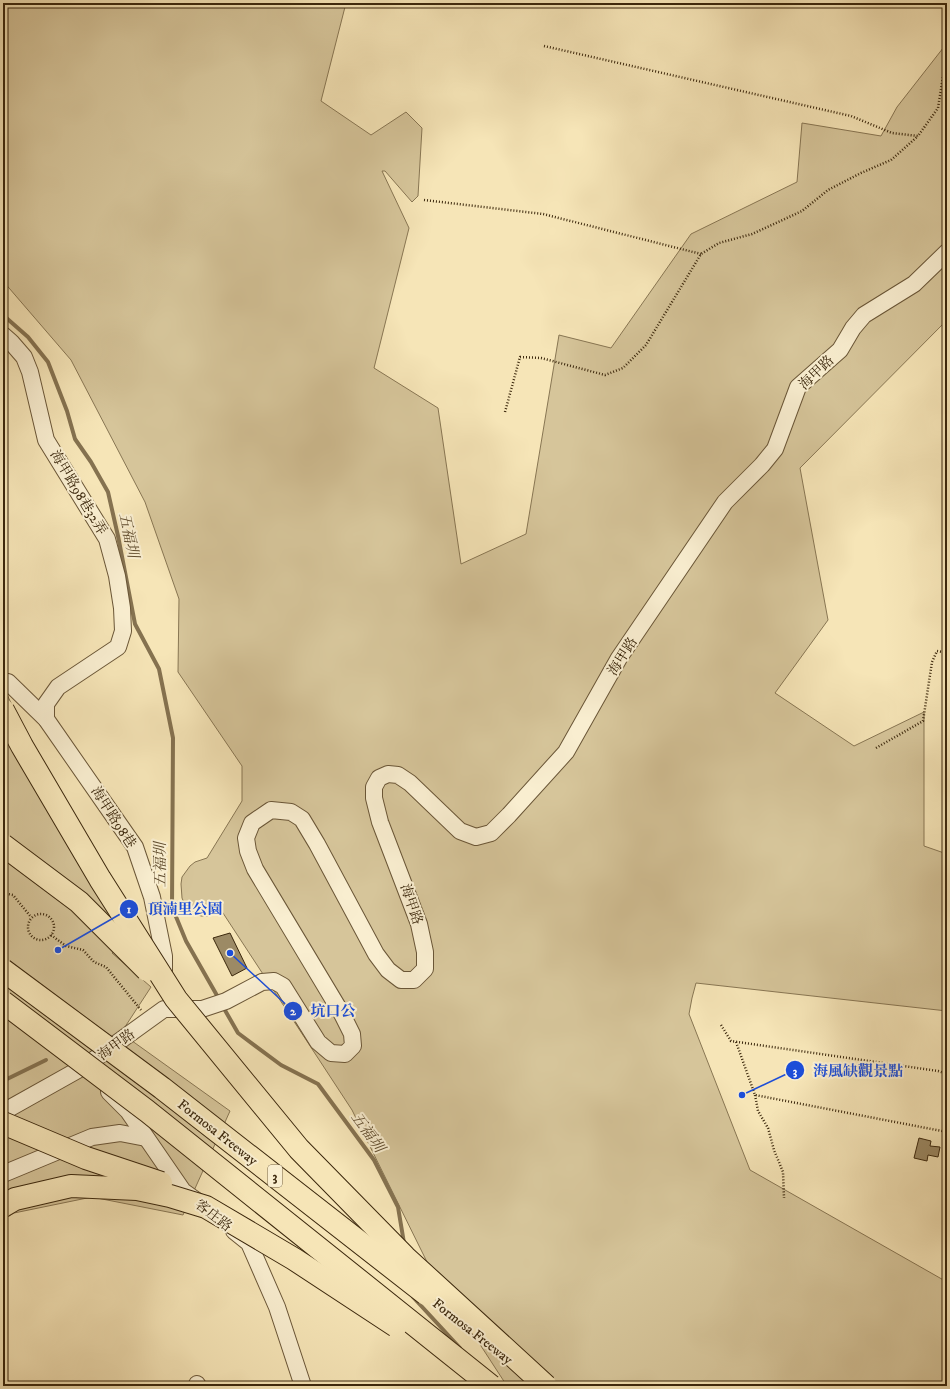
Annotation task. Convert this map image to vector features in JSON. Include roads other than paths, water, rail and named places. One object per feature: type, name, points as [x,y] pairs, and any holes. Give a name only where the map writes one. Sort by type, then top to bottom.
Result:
[{"type":"highway","points":[[3,710],[22,746],[100,879],[170,1004]]},
{"type":"highway","points":[[3,845],[79,902],[299,1149],[405,1257],[545,1386]]},
{"type":"highway","name":"Formosa Freeway","points":[[3,970],[162,1088],[545,1386]]},
{"type":"highway","name":"Formosa Freeway","points":[[3,1002],[147,1111],[491,1386]]},
{"type":"highway","points":[[3,1123],[86,1158],[166,1184],[294,1259],[484,1386]]},
{"type":"highway","points":[[3,1206],[15,1199],[71,1186],[137,1189],[170,1196],[206,1207]]},
{"type":"street","name":"海甲路","points":[[3,1112],[85,1066],[170,1004],[202,1009],[226,1001],[262,982],[274,981],[283,986],[318,1042],[331,1053],[345,1054],[353,1046],[352,1034],[342,1014],[255,869],[248,851],[246,838],[252,823],[271,810],[291,812],[302,819],[376,954],[388,970],[401,980],[414,980],[425,970],[425,952],[420,924],[380,822],[374,798],[374,787],[379,778],[388,774],[398,775],[410,783],[460,831],[476,837],[491,833],[509,816],[566,752],[619,658],[724,502],[762,465],[775,449],[798,387],[840,350],[853,328],[864,315],[914,284],[947,252]]},
{"type":"street","name":"海甲路98巷32弄","points":[[3,335],[24,357],[30,372],[46,440],[107,539],[117,576],[122,608],[123,631],[118,647],[58,686],[46,704],[46,719]]},
{"type":"street","name":"海甲路98巷","points":[[3,681],[8,682],[46,719],[135,847],[152,897],[164,956],[170,1004]]},
{"type":"street","name":"客庄路","points":[[85,1066],[128,1111],[183,1191],[249,1243],[277,1307],[303,1386]]},
{"type":"street","points":[[3,1174],[92,1138],[120,1133],[146,1138]]},
{"type":"waterway","name":"五福圳","points":[[3,315],[28,337],[48,362],[67,411],[75,439],[91,462],[108,492],[135,624],[159,669],[173,738],[172,907],[186,941],[219,999]]},
{"type":"waterway","name":"五福圳","points":[[222,1005],[238,1033],[281,1065],[318,1084],[374,1160],[398,1207],[404,1243]]},
{"type":"waterway","points":[[3,1081],[46,1060]]},
{"type":"waterway","name":"五福圳","points":[[413,1297],[460,1348]]},
{"type":"place","name":"頂湳里公園","points":[[58,950]]},
{"type":"place","name":"坑口公","points":[[230,953]]},
{"type":"place","name":"海風缺觀景點","points":[[742,1095]]}]
